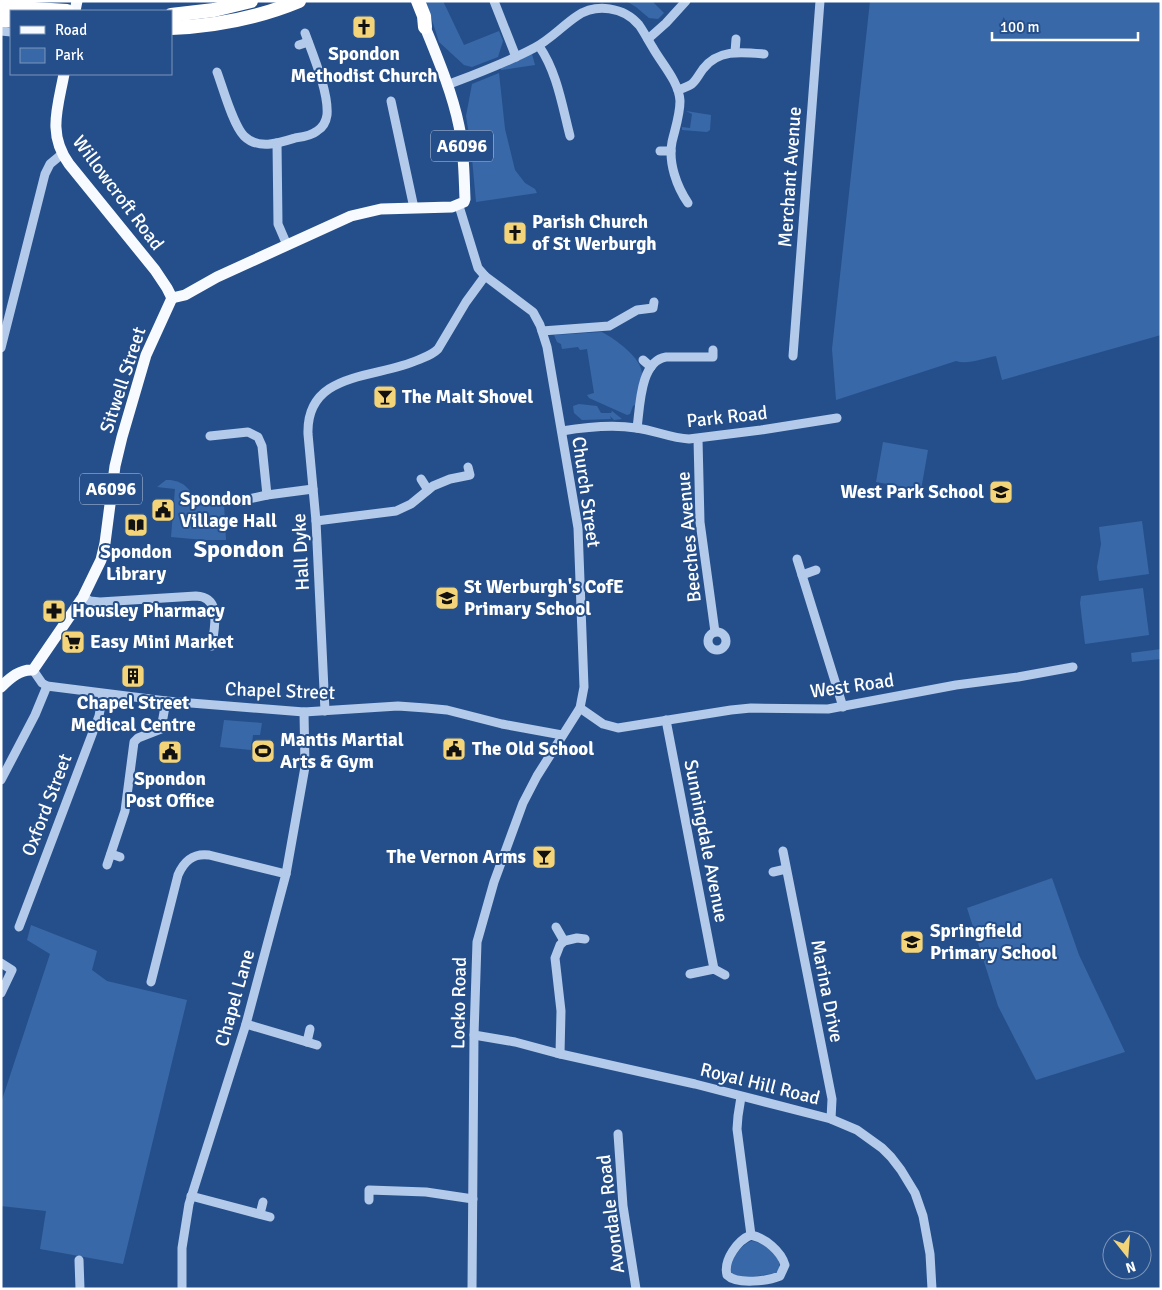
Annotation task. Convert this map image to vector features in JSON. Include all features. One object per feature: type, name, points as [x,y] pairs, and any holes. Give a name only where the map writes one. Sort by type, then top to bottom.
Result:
[{"type":"highway","points":[[172,15],[214,10],[251,1]]},
{"type":"highway","points":[[172,28],[240,20],[272,12],[300,1]]},
{"type":"highway","name":"A6096","points":[[418,1],[424,16],[425,27]]},
{"type":"highway","points":[[1,7],[51,10]]},
{"type":"main road","name":"A6096","points":[[425,27],[447,85],[457,118],[463,152],[465,199],[458,206]]},
{"type":"main road","name":"Willowcroft Road","points":[[64,75],[55,128],[57,143],[62,154],[155,270],[172,298]]},
{"type":"main road","points":[[172,298],[185,295],[216,277],[356,215],[381,209],[458,206]]},
{"type":"main road","name":"Sitwell Street","points":[[33,670],[83,597],[104,550],[115,466],[137,383],[152,340],[172,298]]},
{"type":"main road","points":[[1,687],[22,671],[33,670]]},
{"type":"street","points":[[494,1],[516,58]]},
{"type":"street","points":[[648,39],[666,24],[686,1]]},
{"type":"street","name":"Merchant Avenue","points":[[793,356],[820,1]]},
{"type":"street","points":[[447,85],[516,58],[539,46],[576,17],[597,5],[624,13],[638,25],[648,39],[678,90],[679,107],[671,152],[677,181],[688,203]]},
{"type":"street","points":[[222,77],[242,140],[259,143],[277,143],[315,133],[324,125],[327,110],[323,89],[307,38],[299,46]]},
{"type":"street","points":[[736,39],[736,52]]},
{"type":"street","points":[[539,46],[551,65],[569,132],[558,131]]},
{"type":"street","points":[[678,90],[694,84],[708,64],[725,53],[764,54]]},
{"type":"street","points":[[391,100],[414,208]]},
{"type":"street","points":[[277,143],[278,224],[287,245]]},
{"type":"street","points":[[660,151],[671,152]]},
{"type":"street","points":[[1,348],[45,174],[50,164],[62,154]]},
{"type":"street","points":[[458,206],[476,264],[485,276]]},
{"type":"street","name":"Church Street","points":[[485,276],[533,312],[542,331],[550,363],[562,431],[578,528],[584,687],[580,708],[562,735]]},
{"type":"street","name":"Hall Dyke","points":[[325,711],[316,522],[308,422],[311,410],[321,394],[333,385],[398,368],[432,354],[442,343],[466,302],[485,276]]},
{"type":"street","points":[[542,331],[609,326],[637,310],[653,308],[654,302]]},
{"type":"street","points":[[637,428],[643,385],[651,366],[662,358],[713,357],[713,350]]},
{"type":"street","points":[[643,360],[651,366]]},
{"type":"street","name":"Park Road","points":[[562,431],[593,427],[637,428],[678,438],[698,439],[837,418]]},
{"type":"street","points":[[210,436],[248,432],[258,437],[262,446],[267,495]]},
{"type":"street","name":"Beeches Avenue","points":[[698,439],[700,522],[715,632]]},
{"type":"street","points":[[316,522],[396,511],[411,504],[428,490],[444,481],[470,475],[468,467]]},
{"type":"street","points":[[421,480],[428,490]]},
{"type":"street","points":[[240,501],[267,495],[313,489]]},
{"type":"street","points":[[797,559],[843,707]]},
{"type":"street","points":[[802,574],[816,570]]},
{"type":"street","points":[[83,597],[90,601],[100,602],[203,597],[212,603],[215,611],[212,646]]},
{"type":"street","name":"West Road","points":[[580,708],[602,724],[614,728],[741,709],[814,710],[843,707],[956,685],[1018,677],[1073,667]]},
{"type":"street","points":[[1,780],[35,715],[47,686],[42,683],[33,670]]},
{"type":"street","name":"Chapel Street","points":[[47,686],[166,701],[304,712],[398,706],[426,708],[447,710],[502,724],[562,735]]},
{"type":"street","name":"Oxford Street","points":[[19,927],[98,716],[103,694]]},
{"type":"street","points":[[107,864],[125,811],[134,742],[138,738],[161,729],[166,701]]},
{"type":"street","name":"Chapel Lane","points":[[182,1289],[184,1232],[191,1196],[246,1024],[286,874],[306,767],[304,712]]},
{"type":"street","name":"Sunningdale Avenue","points":[[666,720],[714,968]]},
{"type":"street","name":"Locko Road","points":[[472,1289],[475,955],[482,920],[523,803],[562,735]]},
{"type":"street","name":"Marina Drive","points":[[783,851],[833,1104],[831,1119]]},
{"type":"street","points":[[111,854],[120,857]]},
{"type":"street","points":[[151,982],[178,876],[183,864],[187,860],[196,855],[209,856],[286,874]]},
{"type":"street","points":[[773,872],[786,869]]},
{"type":"street","points":[[556,927],[564,940]]},
{"type":"street","points":[[564,940],[586,939]]},
{"type":"street","points":[[560,1054],[561,1011],[555,961],[558,949],[564,940]]},
{"type":"street","points":[[1,963],[12,970],[1,993]]},
{"type":"street","points":[[690,974],[714,968],[725,975]]},
{"type":"street","points":[[246,1024],[317,1045]]},
{"type":"street","points":[[306,1042],[310,1029]]},
{"type":"street","name":"Royal Hill Road","points":[[474,1034],[695,1084],[831,1119],[851,1127],[870,1139],[890,1157],[910,1184],[918,1199],[932,1267],[932,1289]]},
{"type":"street","points":[[741,1097],[737,1130],[751,1235]]},
{"type":"street","name":"Avondale Road","points":[[618,1134],[623,1206],[636,1289]]},
{"type":"street","points":[[369,1200],[369,1190],[426,1192],[473,1199]]},
{"type":"street","points":[[191,1196],[270,1217]]},
{"type":"street","points":[[260,1214],[263,1202]]},
{"type":"street","points":[[751,1235],[769,1244],[782,1257],[785,1265],[780,1276],[739,1281],[732,1279],[728,1275],[726,1269],[729,1258],[743,1240],[751,1235]]},
{"type":"street","points":[[78,1260],[80,1289]]},
{"type":"green space","points":[[426,1],[443,1],[464,45],[499,31],[503,41],[498,57],[472,67],[464,65],[439,42]]},
{"type":"green space","points":[[626,1],[652,1],[664,13],[658,19],[649,18]]},
{"type":"green space","points":[[870,1],[1161,1],[1161,335],[1002,380],[996,356],[971,362],[956,361],[836,400],[832,349]]},
{"type":"green space","points":[[532,54],[535,65],[501,70],[501,68]]},
{"type":"green space","points":[[499,73],[505,129],[515,170],[525,183],[535,189],[537,193],[476,202],[466,116],[472,84]]},
{"type":"green space","points":[[686,111],[711,115],[710,130],[707,132],[682,130],[682,127],[690,128],[692,114]]},
{"type":"green space","points":[[602,332],[627,350],[641,368],[641,382],[635,405],[630,414],[627,415],[589,398],[587,395],[594,393],[587,349],[580,350],[578,347],[562,349],[561,344],[557,342],[554,335]]},
{"type":"green space","points":[[579,404],[597,406],[601,413],[611,413],[612,411],[622,419],[614,420],[610,416],[611,419],[582,420],[574,413],[573,406]]},
{"type":"green space","points":[[883,442],[928,450],[921,490],[876,482]]},
{"type":"green space","points":[[166,480],[176,481],[188,488],[194,501],[224,504],[226,540],[171,537],[175,489],[157,487]]},
{"type":"green space","points":[[1142,521],[1149,574],[1099,581],[1097,567],[1101,544],[1099,527]]},
{"type":"green space","points":[[1143,588],[1149,635],[1085,644],[1080,603],[1081,596]]},
{"type":"green space","points":[[1161,649],[1161,659],[1132,662],[1131,653]]},
{"type":"green space","points":[[224,720],[262,723],[260,735],[253,735],[251,750],[220,747]]},
{"type":"green space","points":[[1052,878],[1079,955],[1125,1052],[1036,1080],[998,1006],[967,908]]},
{"type":"green space","points":[[31,925],[97,951],[92,970],[107,981],[187,1000],[123,1264],[40,1249],[46,1211],[1,1206],[1,1103],[50,954],[27,940]]},
{"type":"green space","points":[[751,1241],[768,1248],[777,1257],[779,1268],[776,1273],[744,1278],[732,1275],[730,1270],[735,1257],[743,1246]]},
{"type":"place","name":"Spondon Methodist Church","points":[[364,27]]},
{"type":"place","name":"Parish Church of St Werburgh","points":[[515,233]]},
{"type":"place","name":"The Malt Shovel","points":[[385,397]]},
{"type":"place","name":"West Park School","points":[[1001,492]]},
{"type":"place","name":"Spondon Village Hall","points":[[163,510]]},
{"type":"place","name":"Spondon Library","points":[[136,525]]},
{"type":"place","name":"St Werburgh's CofE Primary School","points":[[447,598]]},
{"type":"place","name":"Housley Pharmacy","points":[[54,611]]},
{"type":"place","name":"Easy Mini Market","points":[[73,642]]},
{"type":"place","name":"Chapel Street Medical Centre","points":[[133,676]]},
{"type":"place","name":"The Old School","points":[[454,749]]},
{"type":"place","name":"Mantis Martial Arts & Gym","points":[[263,751]]},
{"type":"place","name":"Spondon Post Office","points":[[170,752]]},
{"type":"place","name":"The Vernon Arms","points":[[544,857]]},
{"type":"place","name":"Springfield Primary School","points":[[912,942]]},
{"type":"district","name":"Spondon","points":[[239,549]]}]
